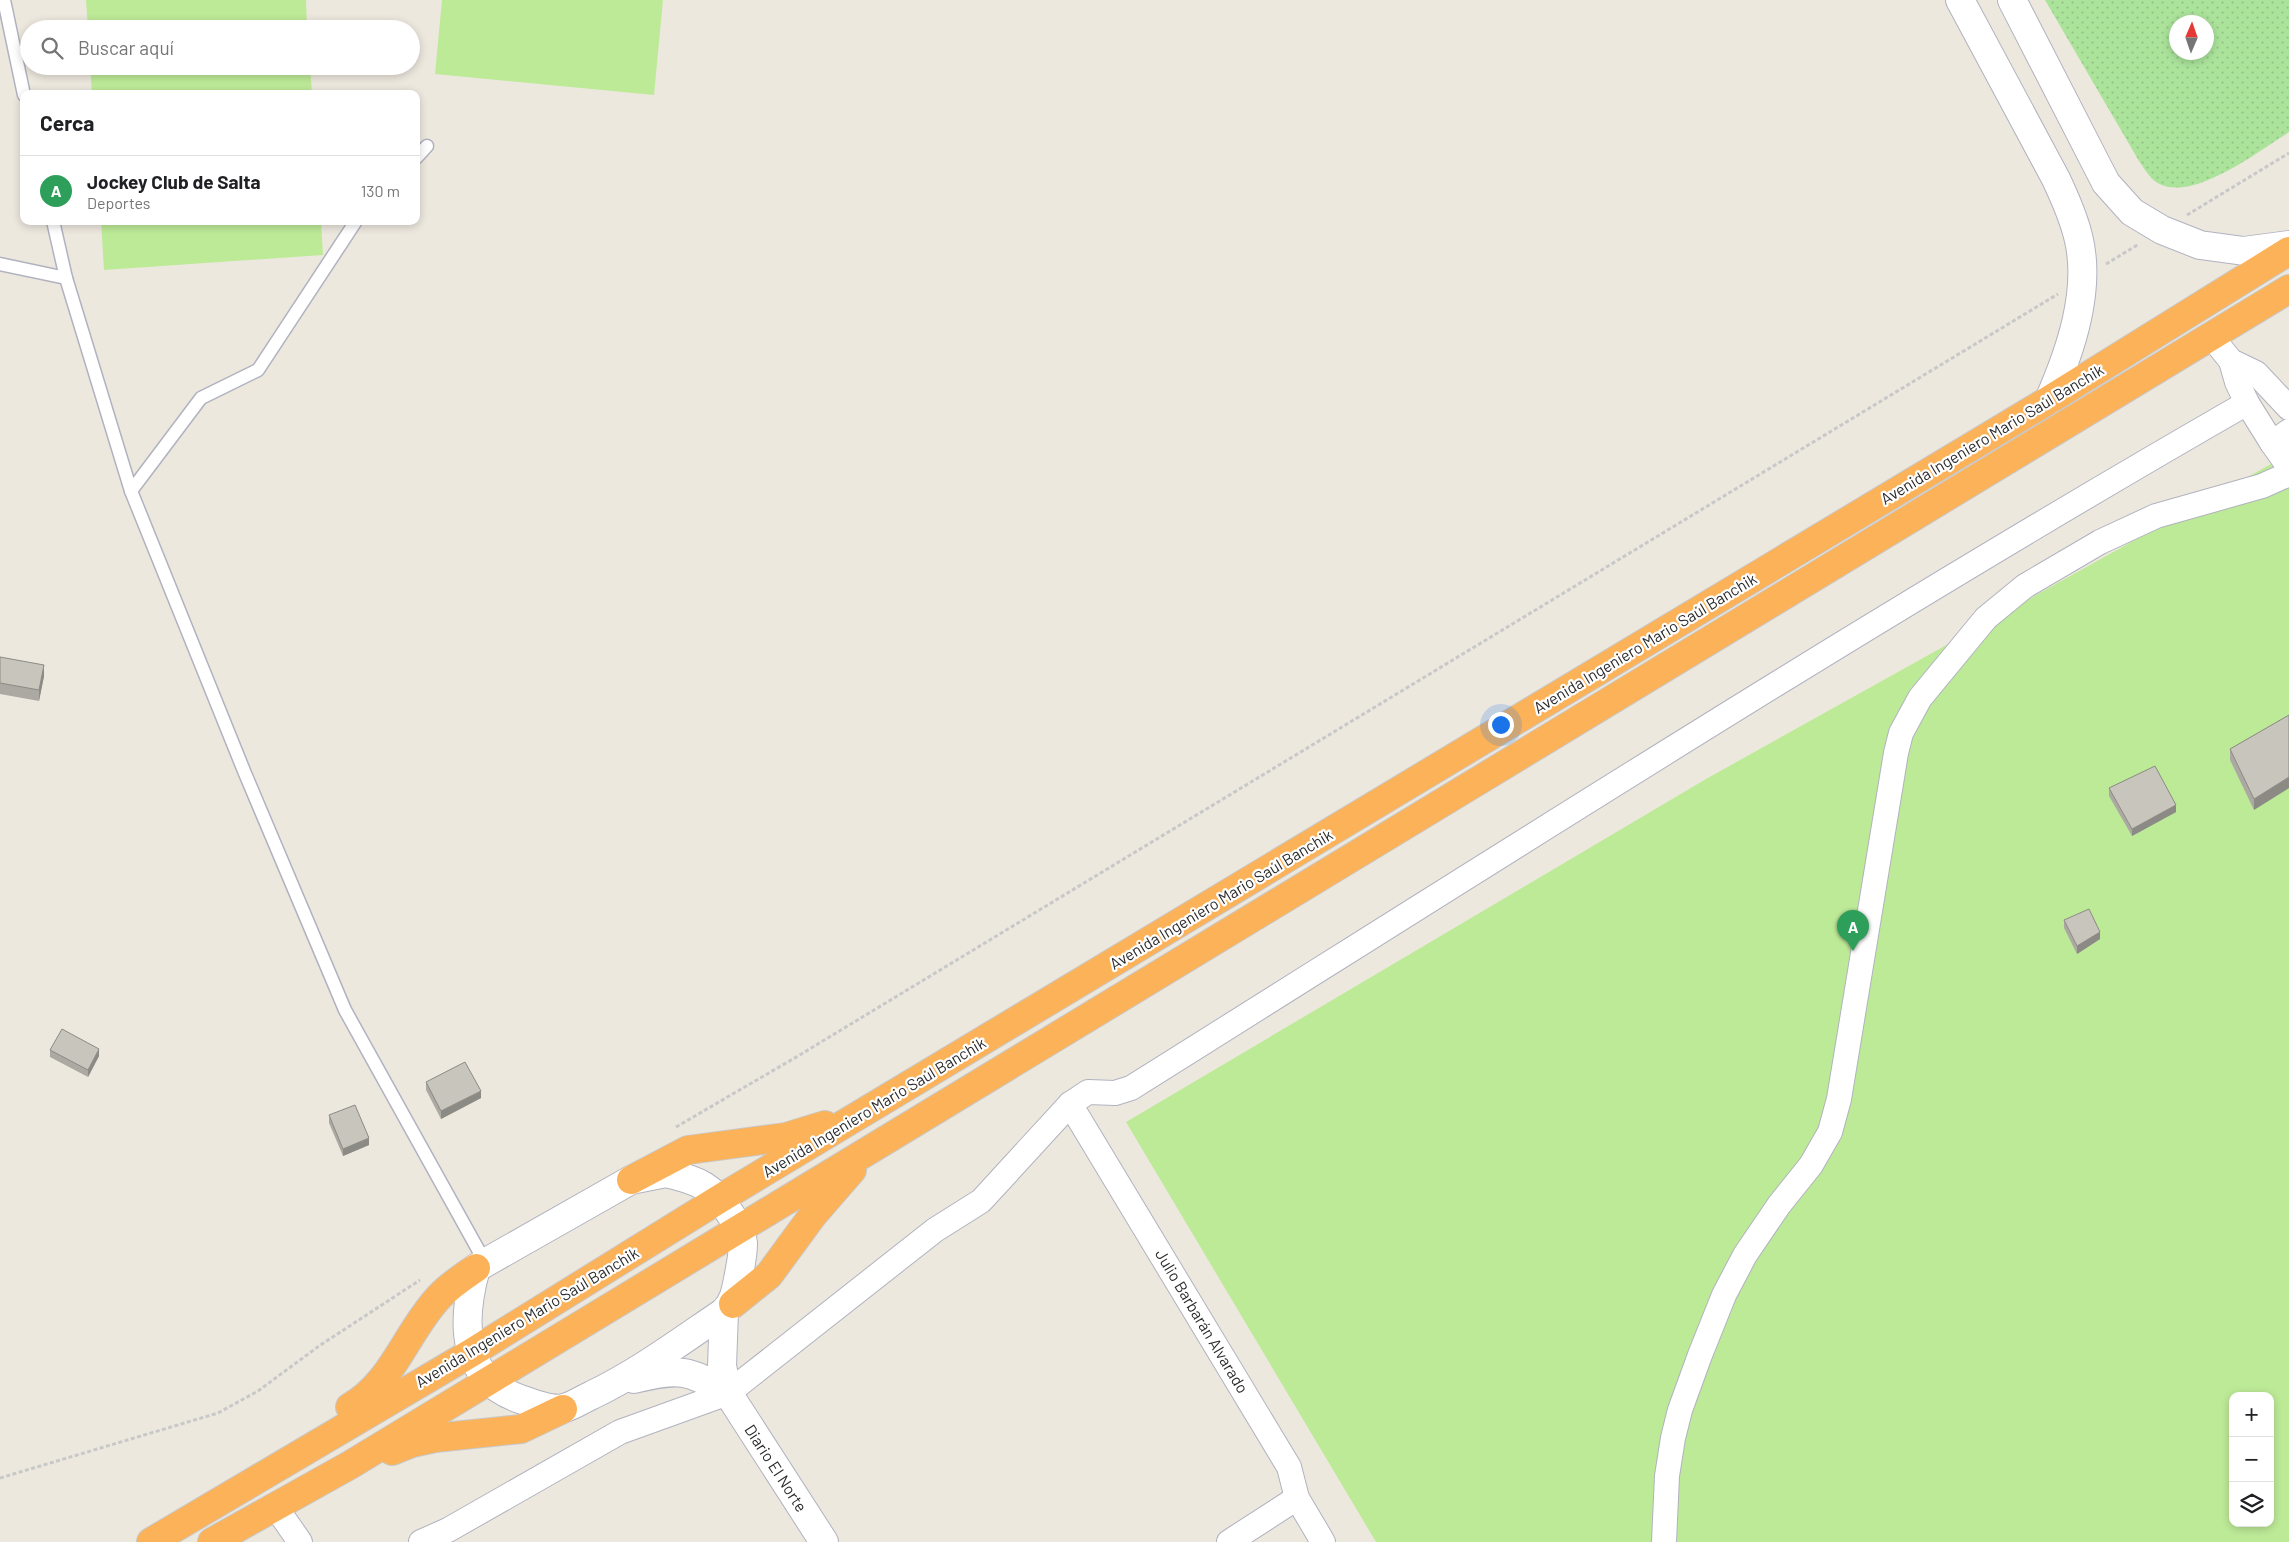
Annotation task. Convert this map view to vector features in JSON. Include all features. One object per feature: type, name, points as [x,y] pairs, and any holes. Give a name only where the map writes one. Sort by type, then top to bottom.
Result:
[{"type":"highway","name":"Avenida Ingeniero Mario Saúl Banchik","points":[[151,1542],[471,1353],[721,1198],[869,1111],[2049,400],[2289,251]]},
{"type":"highway","name":"Avenida Ingeniero Mario Saúl Banchik","points":[[212,1542],[330,1476],[874,1148],[2289,289]]},
{"type":"highway","points":[[631,1180],[688,1150],[786,1137],[869,1111]]},
{"type":"highway","points":[[728,1308],[769,1275],[813,1215],[874,1148]]},
{"type":"highway","points":[[286,1462],[306,1432],[366,1398],[382,1382],[422,1319],[439,1297],[453,1284],[481,1265]]},
{"type":"highway","points":[[330,1476],[412,1443],[435,1438],[521,1429],[563,1409]]},
{"type":"street","points":[[1960,0],[2070,209],[2079,238],[2082,279],[2076,323],[2066,362],[2049,400]]},
{"type":"street","points":[[2012,0],[2106,183],[2132,212],[2162,230],[2200,245],[2244,251],[2289,245]]},
{"type":"street","points":[[2211,336],[2231,361],[2237,382],[2247,403],[2280,437],[2289,467]]},
{"type":"street","points":[[2231,361],[2256,373],[2289,408]]},
{"type":"street","points":[[421,1542],[448,1530],[620,1432],[728,1393],[935,1230],[982,1201],[1070,1104],[1088,1092],[1114,1093],[1130,1088],[1797,670],[2130,470],[2247,403]]},
{"type":"street","points":[[1664,1542],[1667,1476],[1672,1438],[1680,1410],[1724,1295],[1746,1255],[1779,1205],[1811,1165],[1830,1132],[1839,1099],[1896,753],[1901,732],[1910,713],[1986,618],[2025,586],[2100,542],[2156,516],[2262,486],[2289,474]]},
{"type":"street","name":"Julio Barbarán Alvarado","points":[[1070,1104],[1289,1467],[1296,1498],[1323,1542]]},
{"type":"street","points":[[728,1308],[617,1383],[563,1409],[537,1405],[519,1399],[488,1380],[471,1353],[466,1316],[469,1293],[481,1265],[631,1180],[666,1173],[688,1178],[704,1185],[721,1198],[739,1228],[743,1243],[742,1258],[728,1308],[722,1366],[728,1393]]},
{"type":"street","points":[[617,1383],[664,1371],[686,1372],[703,1378],[728,1393]]},
{"type":"street","name":"Diario El Norte","points":[[728,1393],[824,1542]]},
{"type":"street","points":[[1229,1542],[1296,1498]]},
{"type":"street","points":[[275,1506],[300,1542]]},
{"type":"lane","points":[[4,0],[23,90]]},
{"type":"lane","points":[[420,154],[427,146]]},
{"type":"lane","points":[[53,225],[66,278],[131,491],[244,771],[345,1010],[481,1265]]},
{"type":"lane","points":[[131,491],[201,398],[258,370],[353,225]]},
{"type":"lane","points":[[0,264],[66,278]]},
{"type":"path","points":[[671,1130],[841,1030],[2289,153]]},
{"type":"path","points":[[0,1478],[218,1413],[258,1391],[319,1346],[422,1279]]},
{"type":"green space","points":[[86,0],[306,0],[307,20],[87,20]]},
{"type":"green space","points":[[442,0],[663,0],[654,95],[435,74]]},
{"type":"green space","points":[[2045,0],[2289,0],[2289,132],[2243,162],[2205,181],[2187,186],[2170,187],[2156,182],[2149,175]]},
{"type":"green space","points":[[91,75],[311,75],[312,90],[92,90]]},
{"type":"green space","points":[[101,225],[321,225],[323,255],[104,270]]},
{"type":"green space","points":[[2289,454],[2289,1542],[1376,1542],[1126,1122],[1706,779]]},
{"type":"building","points":[[0,657],[44,665],[39,690],[0,683]]},
{"type":"building","points":[[2289,715],[2289,777],[2254,799],[2230,749]]},
{"type":"building","points":[[2155,766],[2176,805],[2132,829],[2109,788]]},
{"type":"building","points":[[2089,909],[2100,932],[2077,946],[2064,920]]},
{"type":"building","points":[[62,1029],[99,1049],[88,1070],[50,1050]]},
{"type":"building","points":[[465,1062],[481,1091],[441,1111],[426,1082]]},
{"type":"building","points":[[355,1105],[369,1138],[343,1149],[329,1115]]},
{"type":"place","name":"Jockey Club de Salta","points":[[1853,951]]}]
